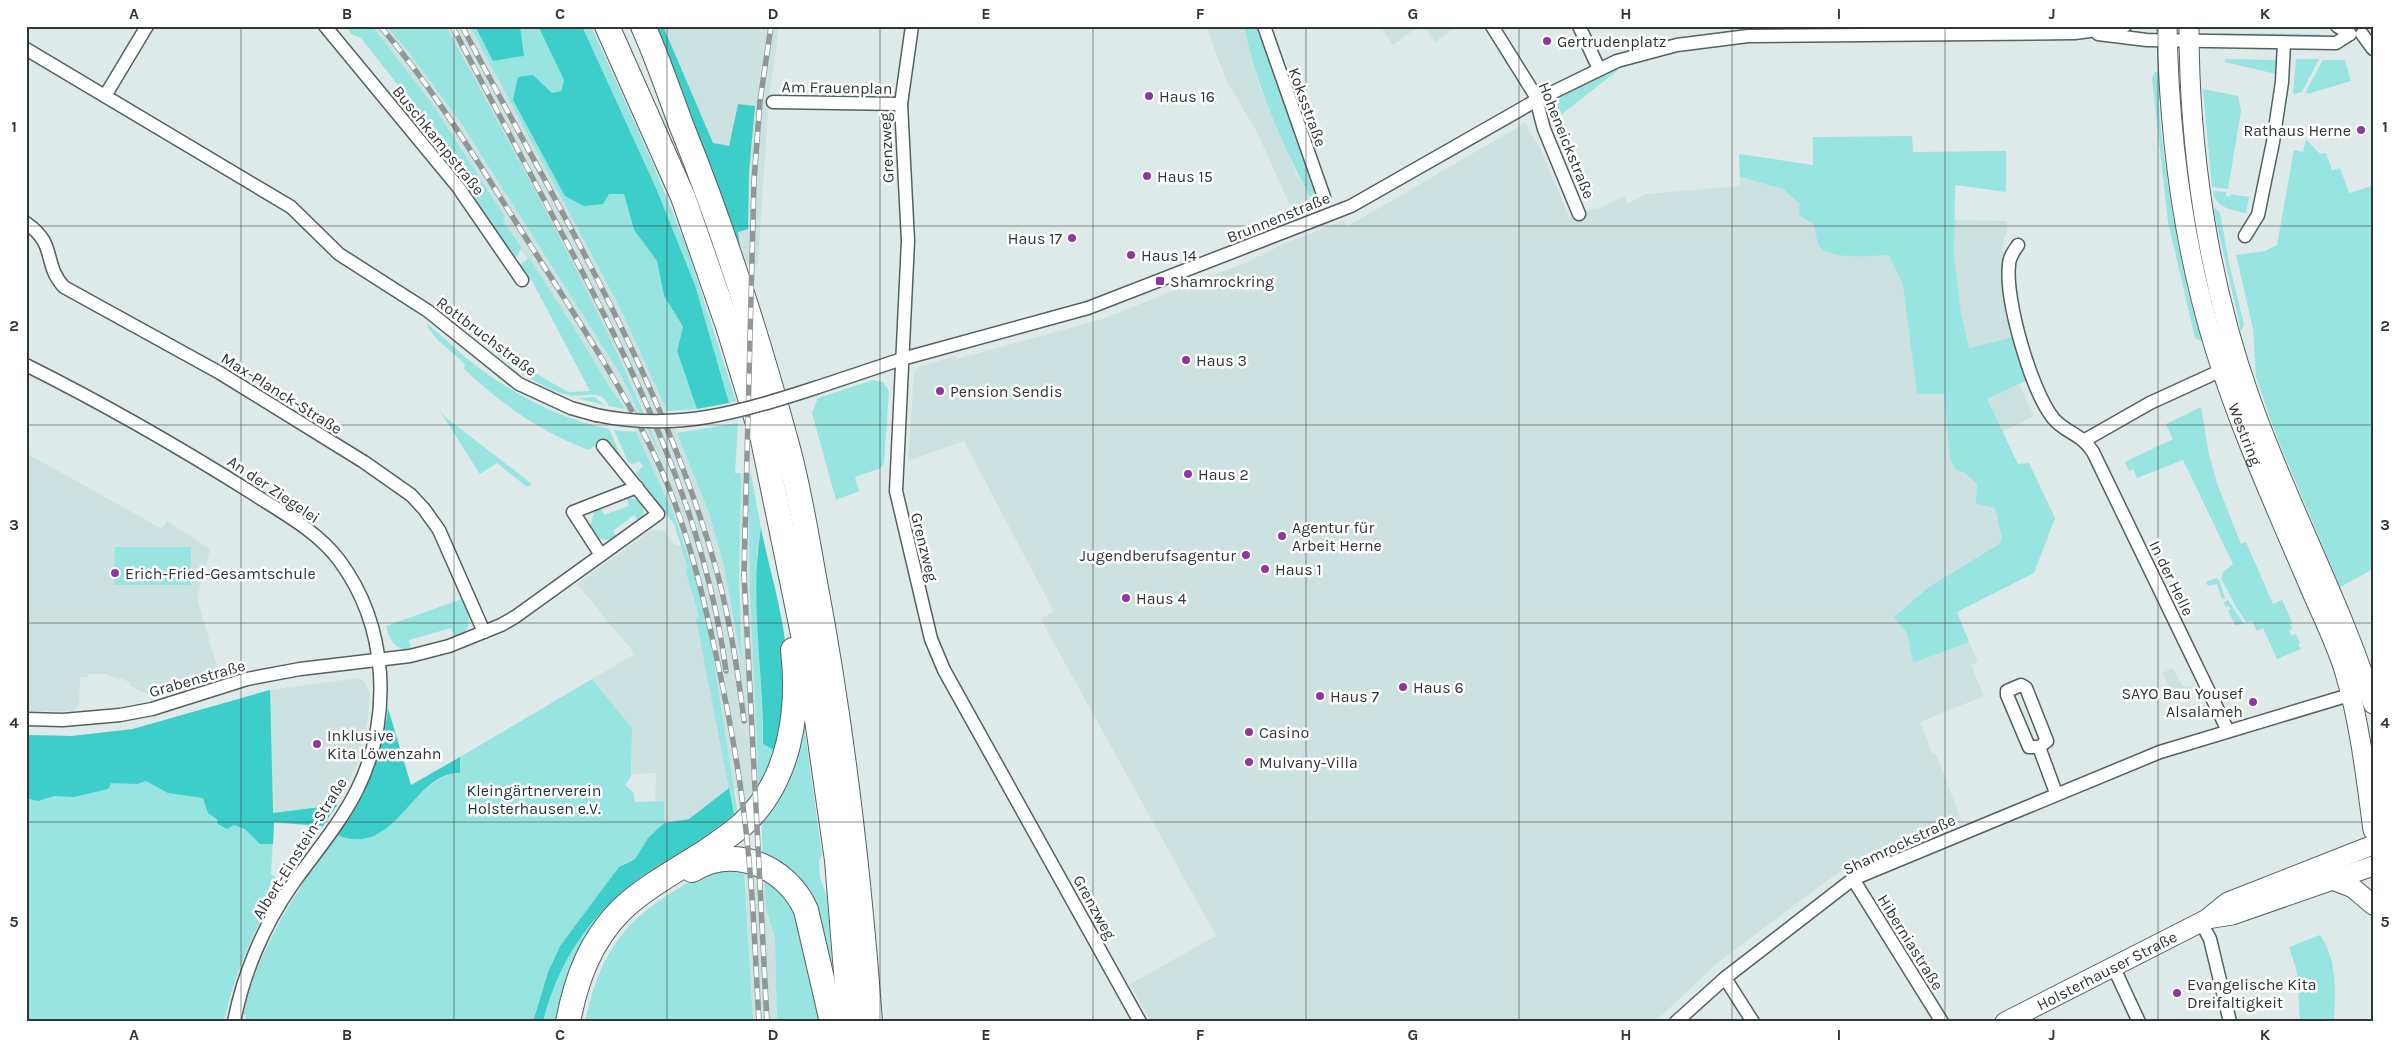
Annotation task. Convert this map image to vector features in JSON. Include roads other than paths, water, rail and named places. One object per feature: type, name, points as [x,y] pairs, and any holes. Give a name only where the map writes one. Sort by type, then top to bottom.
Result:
[{"type":"highway","points":[[607,26],[683,197],[724,317],[762,440],[809,663],[837,860],[850,1022]]},
{"type":"highway","points":[[631,26],[676,111]]},
{"type":"highway","points":[[642,26],[658,58],[676,111],[711,199],[731,258],[788,447],[827,645],[846,772],[864,931],[870,1022]]},
{"type":"highway","points":[[568,1022],[581,971],[596,943],[613,919],[645,890],[741,825],[762,801],[781,768],[792,724],[795,696],[795,665],[785,573],[786,548]]},
{"type":"highway","points":[[576,1022],[582,995],[593,967],[621,921],[649,896],[698,866],[716,861],[735,859],[760,864],[772,869],[783,877],[802,900],[811,924],[832,1022]]},
{"type":"main road","name":"Westring","points":[[2167,33],[2173,143],[2185,222],[2197,283],[2222,370],[2248,440],[2345,671],[2366,694]]},
{"type":"main road","name":"Westring","points":[[2189,34],[2195,142],[2212,259],[2236,355],[2264,436],[2366,694],[2373,830]]},
{"type":"main road","name":"Holsterhauser Straße","points":[[2005,1022],[2204,920],[2228,902],[2373,845]]},
{"type":"main road","name":"Holsterhauser Straße","points":[[2204,920],[2232,915],[2373,866]]},
{"type":"main road","points":[[2334,881],[2353,888],[2373,905]]},
{"type":"street","points":[[105,96],[147,26]]},
{"type":"street","name":"Buschkampstraße","points":[[324,26],[458,187],[522,280]]},
{"type":"street","name":"Grenzweg","points":[[912,26],[900,104],[908,241],[896,491],[931,639],[944,670],[1140,1022]]},
{"type":"street","name":"Koksstraße","points":[[1264,26],[1324,197]]},
{"type":"street","name":"Hoheneickstraße","points":[[1492,26],[1537,100],[1544,129],[1579,214]]},
{"type":"street","points":[[1579,26],[1599,69]]},
{"type":"street","points":[[2088,32],[2125,26]]},
{"type":"street","points":[[2337,26],[2359,31],[2373,50]]},
{"type":"street","name":"Brunnenstraße","points":[[902,360],[1088,308],[1351,206],[1370,197],[1537,100],[1599,69],[1632,56],[1677,44],[1768,31],[2088,32]]},
{"type":"street","points":[[2088,32],[2121,38],[2167,33],[2284,43],[2336,43],[2359,31]]},
{"type":"street","points":[[2245,236],[2258,215],[2273,142],[2282,82],[2284,43]]},
{"type":"street","name":"Rottbruchstraße","points":[[26,48],[291,207],[339,254],[428,311],[519,384],[557,402],[596,415],[652,423],[706,419],[756,407],[902,360]]},
{"type":"street","name":"Am Frauenplan","points":[[773,102],[900,104]]},
{"type":"street","name":"Max-Planck-Straße","points":[[26,223],[42,235],[46,242],[53,273],[64,287],[220,373],[364,462],[411,496],[424,509],[439,530],[484,632]]},
{"type":"street","points":[[2018,245],[2008,266],[2010,286],[2019,334],[2033,377],[2054,420],[2085,440],[2150,403],[2222,370]]},
{"type":"street","name":"An der Ziegelei","points":[[26,366],[135,422],[213,468],[302,525],[322,541],[339,560],[359,592],[371,620],[377,660]]},
{"type":"street","name":"In der Helle","points":[[2085,440],[2228,730]]},
{"type":"street","points":[[377,660],[427,652],[484,632],[515,617],[658,514],[603,446]]},
{"type":"street","points":[[602,555],[573,512],[637,487]]},
{"type":"street","name":"Grabenstraße","points":[[26,719],[63,720],[120,715],[152,708],[247,679],[300,669],[377,660]]},
{"type":"street","name":"Albert-Einstein-Straße","points":[[234,1022],[244,982],[263,935],[291,887],[349,805],[368,762],[376,736],[380,706],[381,681],[377,660]]},
{"type":"street","points":[[2021,685],[2026,688],[2047,740],[2039,748],[2028,748],[2007,695],[2007,691],[2021,685]]},
{"type":"street","name":"Shamrockstraße","points":[[1676,1022],[1726,978],[1853,879],[2056,793],[2160,752],[2228,730],[2366,694]]},
{"type":"street","points":[[2039,748],[2056,793]]},
{"type":"street","name":"Hiberniastraße","points":[[1853,879],[1942,1022]]},
{"type":"street","points":[[2204,920],[2230,1022]]},
{"type":"street","points":[[2113,966],[2139,1022]]},
{"type":"street","points":[[1726,978],[1752,1022]]},
{"type":"railway","points":[[380,26],[420,76],[457,129],[593,344],[640,426],[673,498],[701,590],[734,747],[750,866],[759,1022]]},
{"type":"railway","points":[[452,26],[586,279],[639,387],[662,441],[683,497],[701,554],[716,612],[726,671]]},
{"type":"railway","points":[[462,26],[604,293],[637,360],[667,429],[694,500],[717,572],[733,646],[744,721]]},
{"type":"railway","points":[[767,1022],[744,574],[754,181],[760,101],[771,26]]},
{"type":"place","name":"Gertrudenplatz","points":[[1547,41]]},
{"type":"place","name":"Haus 16","points":[[1149,96]]},
{"type":"place","name":"Rathaus Herne","points":[[2361,130]]},
{"type":"place","name":"Haus 15","points":[[1147,176]]},
{"type":"place","name":"Haus 17","points":[[1072,238]]},
{"type":"place","name":"Haus 14","points":[[1131,255]]},
{"type":"place","name":"Shamrockring","points":[[1160,281]]},
{"type":"place","name":"Haus 3","points":[[1186,360]]},
{"type":"place","name":"Pension Sendis","points":[[940,391]]},
{"type":"place","name":"Haus 2","points":[[1188,474]]},
{"type":"place","name":"Agentur für Arbeit Herne","points":[[1282,536]]},
{"type":"place","name":"Jugendberufsagentur","points":[[1246,555]]},
{"type":"place","name":"Haus 1","points":[[1265,569]]},
{"type":"place","name":"Erich-Fried-Gesamtschule","points":[[115,573]]},
{"type":"place","name":"Haus 4","points":[[1126,598]]},
{"type":"place","name":"Haus 6","points":[[1403,687]]},
{"type":"place","name":"Haus 7","points":[[1320,696]]},
{"type":"place","name":"SAYO Bau Yousef Alsalameh","points":[[2253,702]]},
{"type":"place","name":"Casino","points":[[1249,732]]},
{"type":"place","name":"Inklusive Kita Löwenzahn","points":[[317,744]]},
{"type":"place","name":"Mulvany-Villa","points":[[1249,762]]},
{"type":"place","name":"Evangelische Kita Dreifaltigkeit","points":[[2177,993]]},
{"type":"park label","name":"Kleingärtnerverein Holsterhausen e.V.","points":[[534,799]]}]
